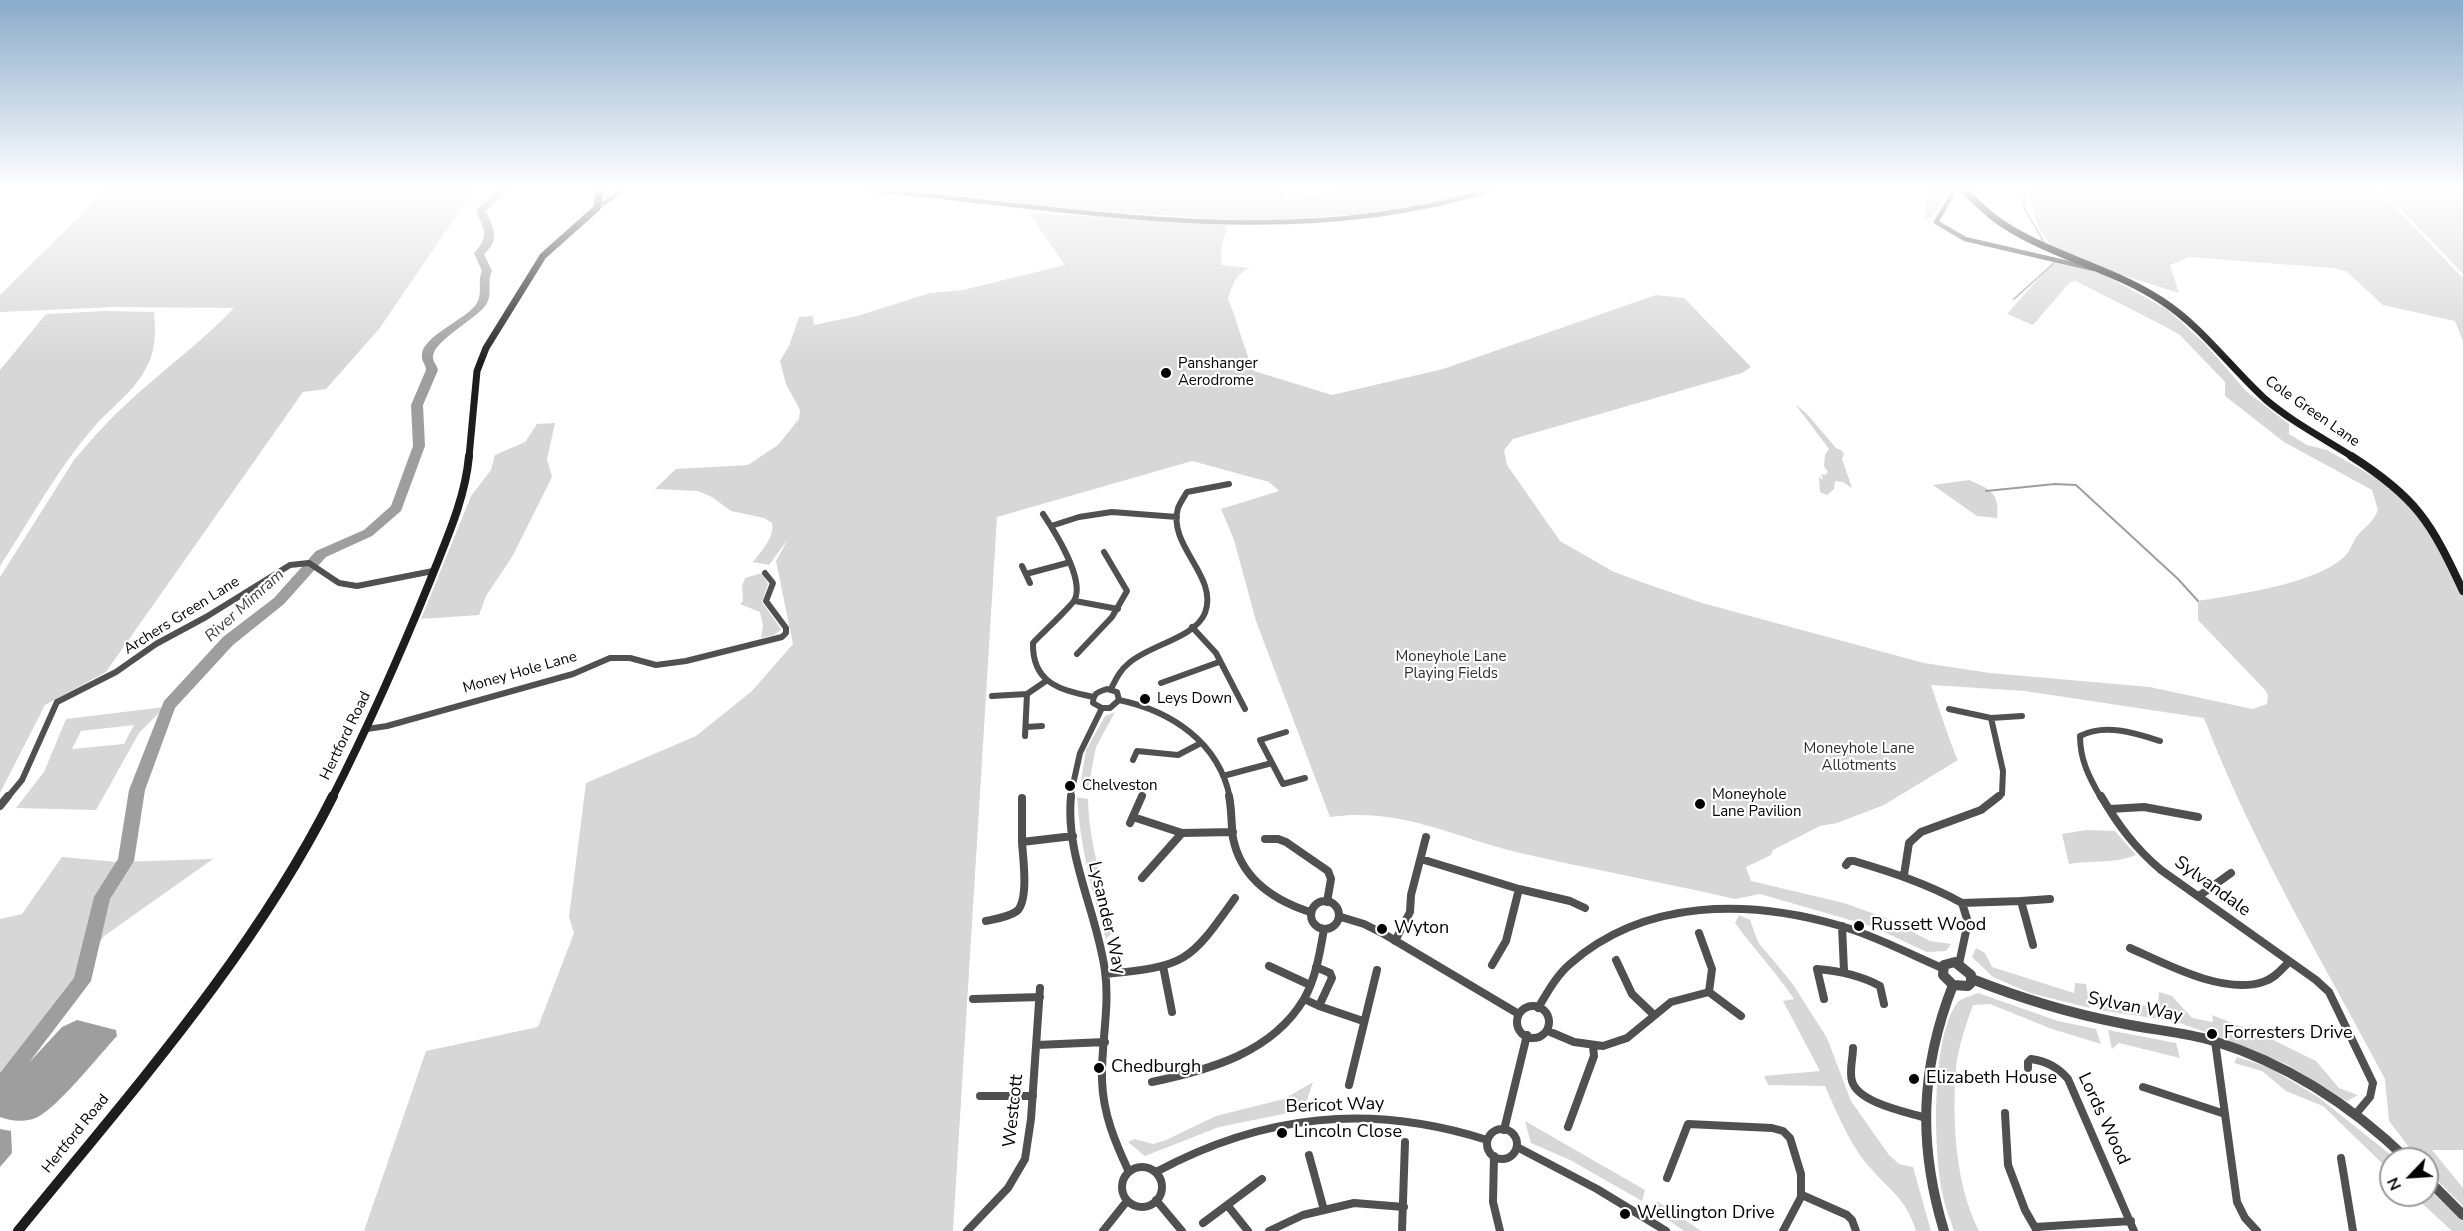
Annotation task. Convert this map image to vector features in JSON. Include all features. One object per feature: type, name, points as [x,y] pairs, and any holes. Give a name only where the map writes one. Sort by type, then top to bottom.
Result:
[{"type":"main road","name":"Hertford Road","points":[[18,1231],[217,985],[279,893],[323,816],[367,729],[457,512],[467,476],[477,371],[486,348],[543,256],[553,247]]},
{"type":"main road","name":"Cole Green Lane","points":[[2045,247],[2127,281],[2172,308],[2269,401],[2397,488],[2425,517],[2440,541],[2463,591]]},
{"type":"street","points":[[1997,247],[2101,270]]},
{"type":"street","points":[[1111,689],[1114,676],[1129,660],[1192,627],[1206,613],[1206,591],[1182,543],[1177,517],[1178,505],[1187,492],[1229,483]]},
{"type":"street","points":[[1051,526],[1079,517],[1112,512],[1177,517]]},
{"type":"street","points":[[1043,514],[1078,584],[1075,601],[1045,628],[1033,643],[1034,665],[1046,681],[1068,692],[1093,697]]},
{"type":"street","points":[[1077,654],[1118,609],[1127,591],[1104,552]]},
{"type":"street","name":"Archers Green Lane","points":[[0,806],[22,780],[57,702],[116,672],[156,644],[206,617],[290,565],[305,562],[316,564],[331,579],[355,586],[433,571]]},
{"type":"street","points":[[1026,574],[1067,563]]},
{"type":"street","points":[[1022,566],[1030,583]]},
{"type":"street","name":"Money Hole Lane","points":[[367,729],[387,726],[573,674],[610,658],[630,658],[656,665],[686,661],[782,637],[786,633],[786,628],[766,601],[773,583],[765,573]]},
{"type":"street","points":[[1075,601],[1118,609]]},
{"type":"street","points":[[1192,627],[1201,633],[1245,709]]},
{"type":"street","points":[[1161,683],[1219,662]]},
{"type":"street","points":[[992,696],[1027,694],[1046,681]]},
{"type":"street","points":[[1093,697],[1100,690],[1111,689],[1118,695],[1119,700]]},
{"type":"street","points":[[1025,736],[1027,694]]},
{"type":"street","points":[[1093,697],[1095,705],[1102,708],[1114,706],[1119,700]]},
{"type":"street","points":[[1119,700],[1142,704],[1163,713],[1185,727],[1201,743],[1223,776],[1230,800],[1233,832],[1240,860],[1252,878],[1281,902],[1310,912],[1315,925],[1324,929],[1337,925],[1341,917]]},
{"type":"street","name":"Lysander Way","points":[[1102,708],[1083,739],[1074,768],[1070,803],[1073,836],[1106,974],[1103,1094],[1109,1125],[1129,1172]]},
{"type":"street","points":[[1949,709],[1991,718],[2022,716]]},
{"type":"street","points":[[1904,875],[1909,843],[1921,832],[1981,810],[2002,794],[2003,771],[1991,718]]},
{"type":"street","points":[[1026,727],[1042,726]]},
{"type":"street","name":"Sylvandale","points":[[2160,741],[2129,731],[2092,730],[2080,736],[2080,751],[2086,772],[2120,828],[2142,854],[2316,980],[2329,992],[2373,1083],[2370,1096],[2355,1114]]},
{"type":"street","points":[[1286,732],[1260,740],[1282,784],[1305,777]]},
{"type":"street","points":[[1133,760],[1137,751],[1177,757],[1188,754],[1201,743]]},
{"type":"street","points":[[1223,776],[1272,763]]},
{"type":"street","points":[[1142,796],[1131,820],[1182,833],[1233,832]]},
{"type":"street","points":[[986,921],[1007,916],[1018,910],[1024,900],[1022,798]]},
{"type":"street","points":[[2110,809],[2144,807],[2198,817]]},
{"type":"street","points":[[1142,878],[1182,833]]},
{"type":"street","points":[[1022,842],[1073,836]]},
{"type":"street","points":[[1395,941],[1410,912],[1411,895],[1426,837]]},
{"type":"street","points":[[1265,839],[1278,839],[1286,842],[1328,871],[1331,879],[1327,902]]},
{"type":"street","points":[[1421,859],[1519,890],[1570,901],[1585,908]]},
{"type":"street","points":[[1846,865],[1849,861],[1854,861],[1904,875],[1962,903],[2050,899]]},
{"type":"street","points":[[2199,896],[2231,873]]},
{"type":"street","points":[[1492,965],[1506,941],[1519,890]]},
{"type":"street","points":[[1106,974],[1163,966],[1184,959],[1198,948],[1234,898]]},
{"type":"street","points":[[2021,901],[2033,945]]},
{"type":"street","points":[[1310,912],[1314,905],[1327,902],[1335,905],[1341,917],[1364,924],[1518,1013]]},
{"type":"street","points":[[1959,964],[1968,922],[1962,903]]},
{"type":"street","points":[[1538,1008],[1569,964],[1621,930],[1658,917],[1694,909],[1746,908],[1805,915],[1883,940],[1942,968]]},
{"type":"street","points":[[1842,926],[1844,971]]},
{"type":"street","points":[[1152,1082],[1199,1072],[1249,1051],[1275,1034],[1292,1017],[1304,999],[1316,967],[1324,929]]},
{"type":"street","points":[[1699,933],[1713,969],[1714,979],[1709,992]]},
{"type":"street","points":[[2130,948],[2201,978],[2247,984],[2266,981],[2289,962]]},
{"type":"street","points":[[1616,960],[1632,994],[1654,1015]]},
{"type":"street","points":[[1946,963],[1959,964],[1968,970],[1972,979],[1968,986],[1953,985],[1943,975],[1942,968],[1946,963]]},
{"type":"street","points":[[1163,966],[1172,1012]]},
{"type":"street","points":[[1269,966],[1310,985]]},
{"type":"street","points":[[1316,967],[1330,973],[1332,978],[1319,1006]]},
{"type":"street","points":[[1824,999],[1817,969],[1844,971],[1880,986],[1884,1004]]},
{"type":"street","points":[[1349,1085],[1377,970]]},
{"type":"street","name":"Sylvan Way","points":[[1972,979],[2005,993],[2065,1011],[2216,1041],[2287,1071],[2355,1114],[2393,1147]]},
{"type":"street","points":[[1944,1231],[1930,1183],[1926,1118],[1934,1048],[1953,985]]},
{"type":"street","points":[[973,999],[1040,992],[1037,1046],[1105,1042]]},
{"type":"street","points":[[1548,1031],[1574,1042],[1604,1046],[1627,1038],[1671,1002],[1709,992]]},
{"type":"street","points":[[1709,992],[1741,1016]]},
{"type":"street","points":[[1304,999],[1363,1021]]},
{"type":"street","points":[[1524,1008],[1538,1008],[1547,1016],[1548,1031],[1537,1037],[1527,1035],[1518,1028],[1516,1018],[1518,1013],[1524,1008]]},
{"type":"street","points":[[1504,1130],[1527,1035]]},
{"type":"street","points":[[2216,1041],[2237,1202],[2245,1218],[2257,1231]]},
{"type":"street","name":"Westcott","points":[[967,1231],[1008,1188],[1025,1159],[1037,1046]]},
{"type":"street","points":[[1568,1127],[1594,1056],[1593,1046]]},
{"type":"street","points":[[1853,1048],[1852,1083],[1859,1094],[1926,1118]]},
{"type":"street","name":"Lords Wood","points":[[2028,1068],[2028,1062],[2036,1059],[2054,1066],[2068,1079],[2134,1231]]},
{"type":"street","points":[[2143,1087],[2226,1114]]},
{"type":"street","points":[[980,1096],[1033,1096]]},
{"type":"street","points":[[2005,1113],[2008,1165],[2025,1210],[2036,1229],[2131,1221]]},
{"type":"street","name":"Bericot Way","points":[[1156,1173],[1208,1145],[1247,1132],[1301,1121],[1361,1118],[1406,1121],[1437,1126],[1487,1140]]},
{"type":"street","points":[[1667,1178],[1688,1124],[1772,1128],[1786,1132],[1791,1140],[1803,1178],[1802,1195],[1787,1219],[1783,1231]]},
{"type":"street","points":[[1495,1130],[1504,1130],[1515,1138],[1517,1147],[1513,1156],[1509,1158],[1494,1156],[1488,1149],[1487,1140],[1495,1130]]},
{"type":"street","points":[[1402,1231],[1405,1142]]},
{"type":"street","points":[[1517,1147],[1597,1189],[1666,1231]]},
{"type":"street","points":[[1309,1155],[1324,1209]]},
{"type":"street","points":[[1494,1156],[1493,1202],[1500,1231]]},
{"type":"street","points":[[2341,1158],[2353,1231]]},
{"type":"street","points":[[1140,1167],[1151,1169],[1156,1173],[1161,1183],[1160,1195],[1156,1200],[1145,1207],[1127,1202],[1122,1183],[1129,1172],[1140,1167]]},
{"type":"street","points":[[1203,1223],[1262,1179]]},
{"type":"street","points":[[2439,1191],[2463,1215]]},
{"type":"street","points":[[1802,1195],[1830,1209],[1842,1211],[1852,1218],[1856,1231]]},
{"type":"street","points":[[1156,1200],[1182,1231]]},
{"type":"street","points":[[1102,1231],[1127,1202]]},
{"type":"street","points":[[1269,1231],[1303,1215],[1354,1203],[1404,1207]]},
{"type":"street","points":[[1228,1206],[1248,1231]]},
{"type":"green space","points":[[48,247],[435,247],[379,329],[326,389],[303,392],[106,672],[45,705],[0,793],[0,577],[74,460],[85,447],[135,396],[234,308],[115,307],[0,312],[0,295]]},
{"type":"green space","points":[[1053,247],[1221,247],[1222,265],[1250,268],[1238,277],[1228,299],[1254,371],[1332,395],[1443,369],[1656,295],[1684,298],[1751,367],[1742,373],[1513,439],[1504,450],[1507,465],[1560,541],[1614,572],[1702,603],[1924,663],[1990,673],[2150,687],[2252,709],[2267,704],[2266,691],[2198,620],[2198,601],[2276,586],[2317,573],[2333,565],[2346,555],[2356,537],[2372,521],[2378,510],[2372,490],[2284,442],[2225,396],[2225,382],[2180,335],[2166,327],[2076,281],[2070,282],[2033,325],[2007,314],[2055,260],[2094,269],[2168,310],[2205,344],[2247,392],[2289,424],[2289,434],[2307,445],[2327,450],[2392,487],[2385,489],[2397,488],[2425,517],[2463,591],[2463,1150],[2409,1147],[2389,1121],[2385,1079],[2266,856],[2223,765],[2204,718],[2025,691],[1931,685],[1958,760],[1884,805],[1837,823],[1820,826],[1746,867],[1751,881],[1844,903],[1886,918],[1930,941],[1951,944],[1946,951],[1927,952],[1871,926],[1760,894],[1735,899],[1516,852],[1402,819],[1355,815],[1330,817],[1256,621],[1234,540],[1221,509],[1279,491],[1269,482],[1192,461],[997,517],[953,1231],[364,1231],[426,1051],[538,1027],[574,933],[569,917],[586,783],[696,736],[752,691],[793,644],[776,561],[788,539],[769,565],[753,562],[769,538],[772,523],[764,518],[731,511],[712,497],[698,491],[655,489],[676,469],[748,465],[778,445],[799,419],[800,410],[786,384],[780,361],[789,346],[799,317],[813,316],[814,325],[857,316],[930,293],[963,290],[1065,265]]},
{"type":"green space","points":[[2433,247],[2463,278],[2463,341],[2455,321],[2383,305],[2346,271],[2189,257],[2170,265],[2179,293],[2107,270],[2052,248]]},
{"type":"green space","points":[[2437,247],[2463,247],[2463,274]]},
{"type":"green space","points":[[105,311],[154,312],[154,342],[149,363],[140,379],[80,444],[0,566],[0,370],[46,314]]},
{"type":"green space","points":[[1795,404],[1844,454],[1842,459],[1852,488],[1843,482],[1835,481],[1834,489],[1827,495],[1820,492],[1819,477],[1823,480],[1821,474],[1825,475],[1828,472],[1824,466],[1825,455],[1829,449]]},
{"type":"green space","points":[[555,423],[547,459],[552,477],[512,557],[486,596],[479,615],[421,619],[471,496],[491,470],[495,455],[525,442],[537,424]]},
{"type":"green space","points":[[1969,480],[1988,489],[1995,497],[1997,518],[1977,516],[1933,485]]},
{"type":"green space","points":[[762,573],[768,584],[762,602],[781,629],[774,635],[761,638],[763,626],[760,612],[740,604],[743,601],[742,586],[745,578]]},
{"type":"green space","points":[[165,707],[139,733],[96,810],[16,808],[44,772],[66,719]],"holes":[[[134,725],[124,744],[72,749],[81,731]]]},
{"type":"green space","points":[[1115,712],[1096,747],[1088,789],[1080,787],[1086,750],[1105,716]]},
{"type":"green space","points":[[1077,797],[1088,799],[1094,849],[1113,932],[1106,939],[1087,869]]},
{"type":"green space","points":[[2086,830],[2115,831],[2136,855],[2111,861],[2069,864],[2062,834]]},
{"type":"green space","points":[[62,857],[117,862],[213,859],[104,936],[62,1002],[0,1081],[0,919],[22,914]]},
{"type":"green space","points":[[1739,915],[1750,920],[1758,942],[1792,983],[1827,1038],[1851,1101],[1889,1155],[1899,1164],[1913,1167],[1931,1231],[1916,1231],[1902,1202],[1861,1156],[1844,1127],[1825,1086],[1768,1085],[1764,1076],[1820,1071],[1783,1001],[1794,999],[1735,923]]},
{"type":"green space","points":[[1976,948],[1985,953],[1992,967],[2074,993],[2075,983],[2086,984],[2090,1008],[2030,993],[1993,977],[1972,957]]},
{"type":"green space","points":[[2159,992],[2172,996],[2192,1018],[2213,1022],[2212,1015],[2267,1037],[2316,1061],[2339,1088],[2358,1095],[2347,1101],[2286,1064],[2174,1021],[2098,1010],[2095,994],[2117,1001],[2158,1007]]},
{"type":"green space","points":[[1978,993],[2058,1021],[2096,1029],[2101,1044],[2052,1029],[1990,1004],[1973,1005],[1957,1060],[1955,1130],[1960,1172],[1971,1213],[1979,1231],[1954,1231],[1944,1200],[1940,1177],[1936,1097],[1942,1042],[1949,1020],[1957,1003]]},
{"type":"green space","points":[[2108,1030],[2176,1043],[2180,1058],[2119,1043],[2112,1049]]},
{"type":"green space","points":[[2237,1057],[2268,1067],[2318,1097],[2381,1147],[2379,1147],[2379,1160],[2323,1106],[2286,1091],[2262,1071],[2234,1063]]},
{"type":"green space","points":[[1313,1082],[1306,1103],[1293,1112],[1219,1127],[1145,1156],[1128,1142],[1135,1139],[1153,1144],[1166,1140],[1216,1116],[1284,1099]]},
{"type":"green space","points":[[1525,1121],[1645,1190],[1642,1201],[1570,1160],[1531,1143]]},
{"type":"green space","points":[[2439,1159],[2463,1188],[2463,1206],[2439,1182]]},
{"type":"green space","points":[[2439,1199],[2463,1221],[2463,1231],[2452,1231],[2426,1207],[2439,1207]]},
{"type":"green space","points":[[1657,1201],[1701,1231],[1684,1231],[1654,1210]]},
{"type":"shaded area","points":[[77,1020],[116,1030],[117,1036],[64,1095],[42,1115],[25,1121],[0,1117],[0,1094],[62,1027]]},
{"type":"shaded area","points":[[0,1129],[11,1131],[12,1153],[0,1167]]},
{"type":"waterway","name":"River Mimram","points":[[0,1087],[82,981],[102,897],[126,861],[137,790],[169,705],[228,641],[279,601],[321,554],[368,533],[397,508],[419,446],[417,405],[432,370],[427,359],[428,351],[448,331],[482,304],[486,288],[484,277],[487,271],[479,253],[485,247]]},
{"type":"waterway","points":[[2014,299],[2054,263]]},
{"type":"waterway","points":[[1986,491],[2055,484],[2076,485],[2178,579],[2198,601]]},
{"type":"place","name":"Panshanger Aerodrome","points":[[1166,373]]},
{"type":"place","name":"Leys Down","points":[[1145,699]]},
{"type":"place","name":"Chelveston","points":[[1070,786]]},
{"type":"place","name":"Moneyhole Lane Pavilion","points":[[1700,804]]},
{"type":"place","name":"Russett Wood","points":[[1859,926]]},
{"type":"place","name":"Wyton","points":[[1382,929]]},
{"type":"place","name":"Forresters Drive","points":[[2212,1034]]},
{"type":"place","name":"Chedburgh","points":[[1099,1068]]},
{"type":"place","name":"Elizabeth House","points":[[1914,1079]]},
{"type":"place","name":"Lincoln Close","points":[[1282,1133]]},
{"type":"place","name":"Wellington Drive","points":[[1625,1214]]},
{"type":"park label","name":"Moneyhole Lane Playing Fields","points":[[1451,666]]},
{"type":"park label","name":"Moneyhole Lane Allotments","points":[[1859,758]]}]
